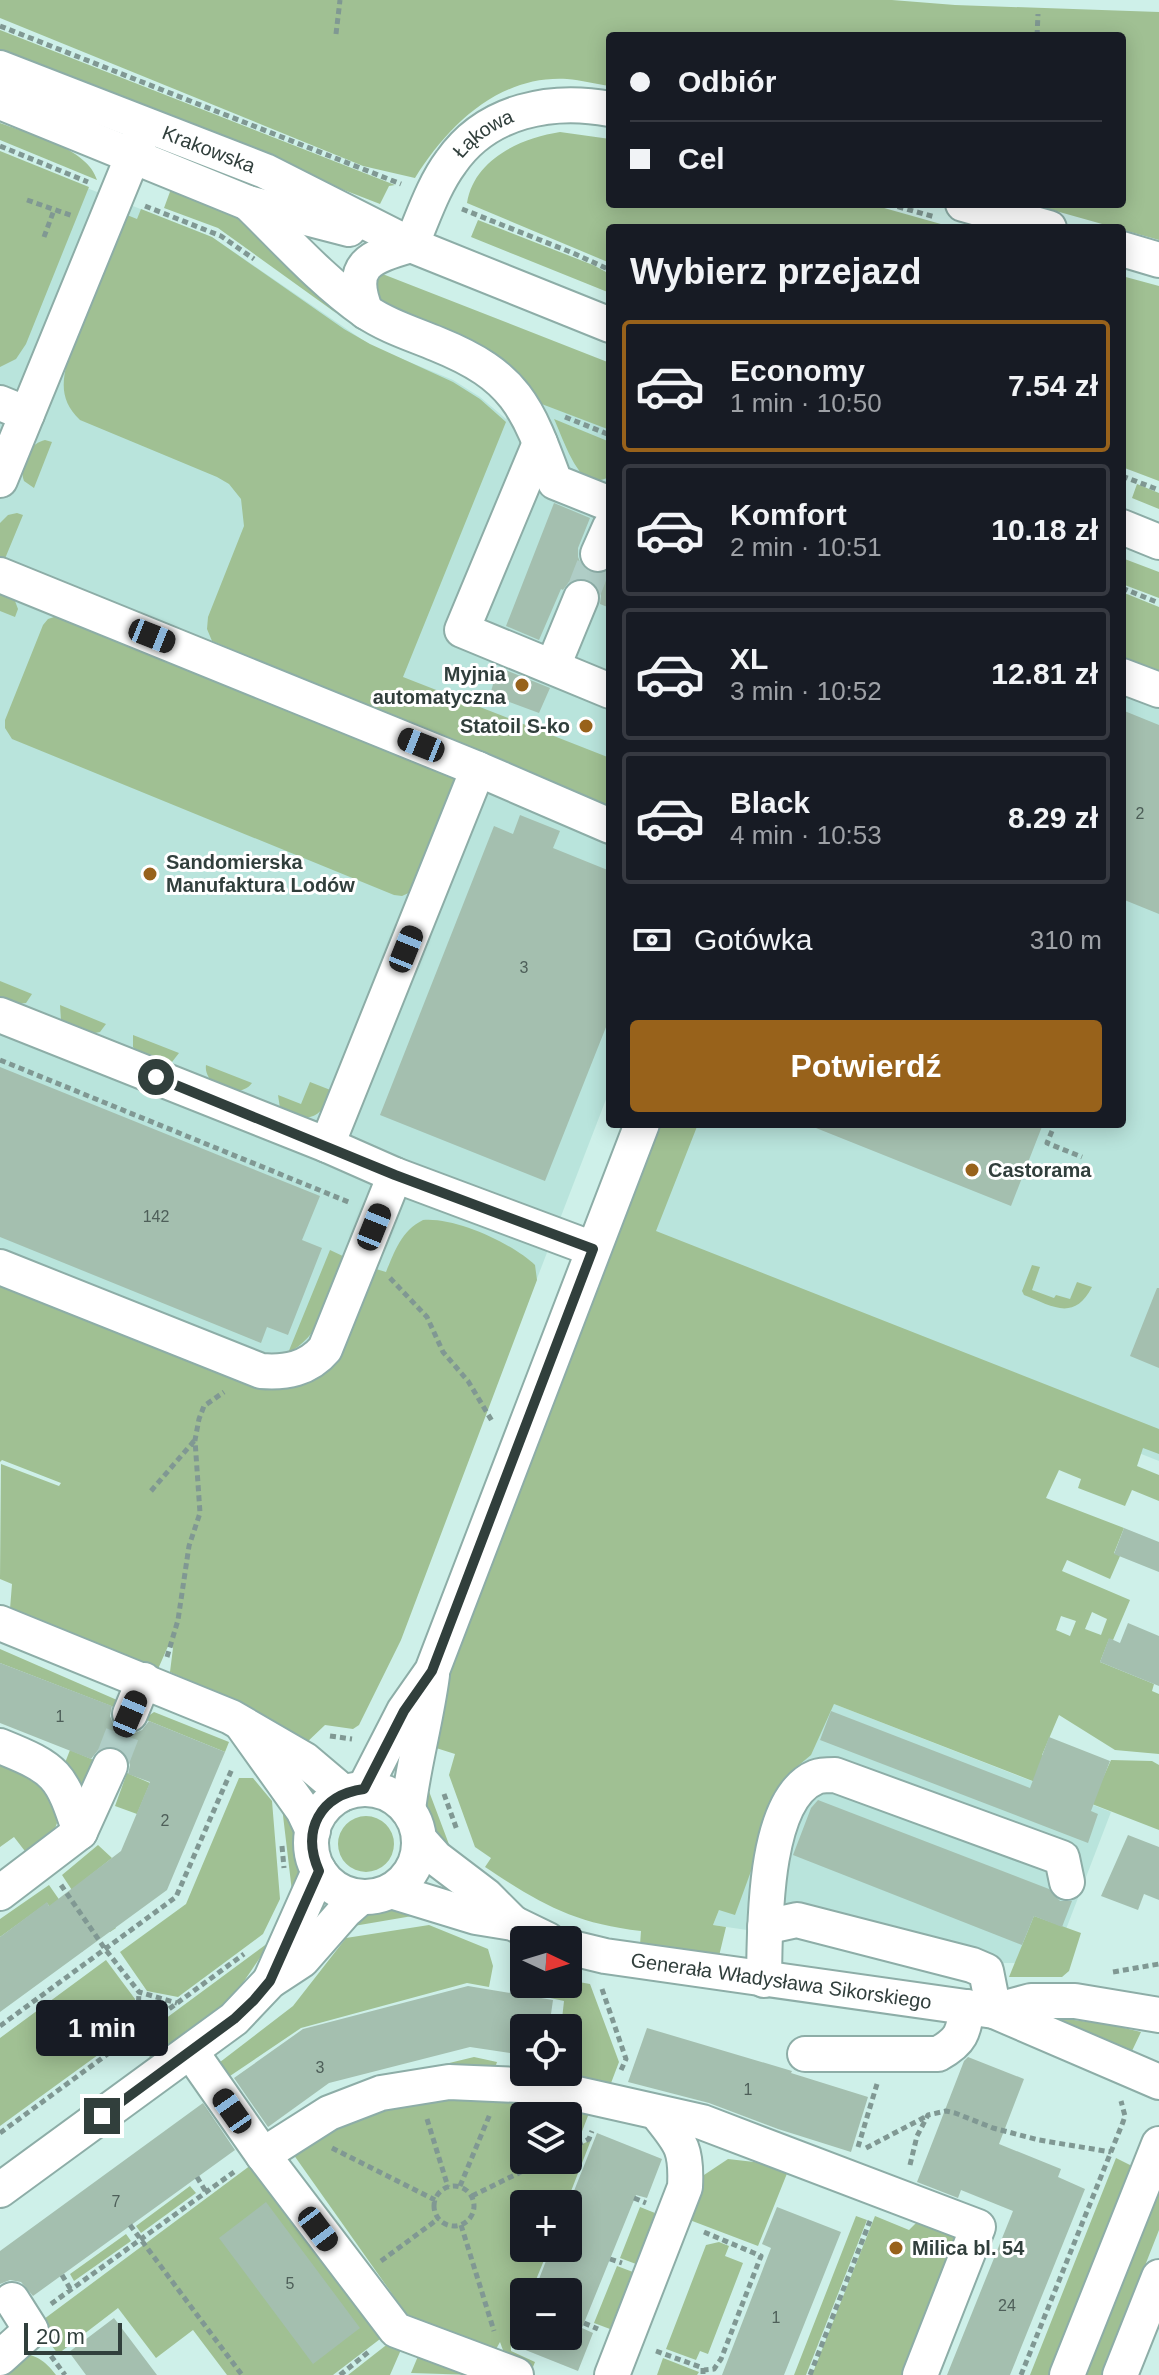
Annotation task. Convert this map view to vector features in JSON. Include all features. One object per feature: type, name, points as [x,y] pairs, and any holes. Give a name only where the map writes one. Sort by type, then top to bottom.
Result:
[{"type":"street","name":"Krakowska","points":[[0,68],[265,171],[411,245],[606,323]]},
{"type":"street","name":"Krakowska","points":[[0,102],[248,203],[411,245]]},
{"type":"street","name":"Łąkowa","points":[[411,245],[451,160],[486,128],[525,110],[567,104],[606,109]]},
{"type":"street","points":[[0,480],[14,408],[116,196],[146,125]]},
{"type":"street","points":[[248,203],[345,296],[366,312],[458,353],[501,379],[527,410],[555,482],[606,502]]},
{"type":"street","points":[[977,208],[1035,224]]},
{"type":"street","points":[[366,312],[358,291],[360,273],[369,261],[411,245]]},
{"type":"street","points":[[1126,250],[1159,260]]},
{"type":"street","points":[[540,443],[462,630],[606,689]]},
{"type":"street","points":[[1126,529],[1159,542]]},
{"type":"street","points":[[0,575],[478,769],[606,824]]},
{"type":"street","points":[[553,666],[581,598]]},
{"type":"street","points":[[1126,678],[1159,690]]},
{"type":"street","points":[[327,1145],[478,769]]},
{"type":"street","points":[[0,1015],[395,1175],[593,1249]]},
{"type":"street","points":[[0,2190],[234,2019],[270,1981],[302,1960],[345,1911],[407,1877],[413,1869],[419,1849],[411,1786],[426,1720],[432,1671],[640,1128]]},
{"type":"street","points":[[0,1267],[261,1371],[278,1372],[310,1363],[325,1349],[395,1175]]},
{"type":"street","points":[[0,1623],[241,1723],[354,1791],[384,1792],[414,1824],[436,1858],[486,1896],[513,1923]]},
{"type":"street","points":[[297,1836],[321,1812],[354,1791],[432,1671]]},
{"type":"street","points":[[130,1714],[149,1683]]},
{"type":"street","points":[[241,1723],[303,1810],[297,1836]]},
{"type":"street","points":[[0,1746],[48,1768],[70,1802],[80,1832]]},
{"type":"street","points":[[0,1893],[80,1832],[110,1766]]},
{"type":"street","points":[[764,1980],[766,1891],[774,1848],[785,1813],[798,1790],[817,1776],[835,1775],[1062,1858],[1067,1882]]},
{"type":"street","points":[[297,1836],[312,1852],[319,1871],[332,1886],[519,1926]]},
{"type":"street","points":[[270,1981],[319,1871]]},
{"type":"street","points":[[765,1927],[797,1920],[986,1971],[980,2009],[955,2045],[938,2054],[805,2054]]},
{"type":"street","name":"Generała Władysława Sikorskiego","points":[[582,1950],[764,1980],[980,2009],[1159,2082]]},
{"type":"street","name":"Generała Władysława Sikorskiego","points":[[980,2009],[1031,2001],[1075,2001],[1159,2015]]},
{"type":"street","points":[[191,2052],[252,2160],[396,2330],[511,2373]]},
{"type":"street","points":[[252,2160],[329,2113],[381,2093],[449,2082],[542,2086],[602,2112],[657,2113],[702,2122],[978,2227],[920,2375]]},
{"type":"street","points":[[657,2113],[678,2138],[686,2158],[685,2187]]},
{"type":"street","points":[[612,2375],[685,2187],[698,2166],[716,2152],[747,2140]]},
{"type":"street","points":[[1067,2375],[1159,2144]]},
{"type":"street","points":[[1120,2375],[1159,2277]]},
{"type":"street","points":[[0,2358],[31,2330],[19,2311]]},
{"type":"path","points":[[336,34],[340,0]]},
{"type":"path","points":[[1037,32],[1038,14]]},
{"type":"path","points":[[0,26],[606,268]]},
{"type":"path","points":[[0,146],[116,196],[209,230],[256,261]]},
{"type":"path","points":[[27,200],[81,219]]},
{"type":"path","points":[[44,237],[54,210]]},
{"type":"path","points":[[1126,478],[1159,490]]},
{"type":"path","points":[[1126,590],[1159,603]]},
{"type":"path","points":[[0,1060],[77,1095],[355,1205]]},
{"type":"path","points":[[1052,1131],[1047,1143],[1082,1157]]},
{"type":"path","points":[[363,1254],[375,1258],[380,1256],[379,1266],[383,1274],[422,1311],[443,1352],[473,1389],[494,1427]]},
{"type":"path","points":[[149,1683],[173,1639],[187,1556],[200,1513],[195,1440],[204,1406],[230,1388]]},
{"type":"path","points":[[151,1491],[195,1440]]},
{"type":"path","points":[[0,2026],[176,1897],[233,1768]]},
{"type":"path","points":[[443,1790],[462,1843]]},
{"type":"path","points":[[284,1870],[297,1836]]},
{"type":"path","points":[[44,1862],[139,1992],[177,2003]]},
{"type":"path","points":[[0,2133],[245,1953]]},
{"type":"path","points":[[582,2142],[589,2139],[626,2059],[602,1992],[602,1984]]},
{"type":"path","points":[[137,2033],[139,1992]]},
{"type":"path","points":[[1021,2375],[1125,2116],[1122,2103]]},
{"type":"path","points":[[864,2126],[855,2155],[937,2112],[955,2113],[1028,2137],[1111,2152]]},
{"type":"path","points":[[460,2186],[490,2113]]},
{"type":"path","points":[[810,2375],[896,2196],[910,2165],[917,2136],[928,2115]]},
{"type":"path","points":[[427,2118],[448,2187]]},
{"type":"path","points":[[331,2148],[435,2200]]},
{"type":"path","points":[[19,2311],[71,2290],[252,2160]]},
{"type":"path","points":[[472,2196],[517,2174]]},
{"type":"path","points":[[197,2177],[206,2192]]},
{"type":"path","points":[[460,2186],[472,2196],[474,2213],[470,2220],[461,2225],[449,2226],[438,2219],[435,2200],[441,2190],[460,2186]]},
{"type":"path","points":[[376,2264],[438,2219]]},
{"type":"path","points":[[672,2219],[764,2257],[721,2359],[714,2369],[704,2370]]},
{"type":"path","points":[[130,2225],[242,2375]]},
{"type":"path","points":[[461,2225],[511,2373]]},
{"type":"path","points":[[62,2275],[71,2290]]},
{"type":"path","points":[[54,2361],[65,2375]]},
{"type":"shaded area","points":[[0,154],[212,237],[373,347],[453,380],[506,419],[529,364],[606,394],[606,1099],[486,1411],[0,1351]]},
{"type":"shaded area","points":[[1126,607],[1159,621],[1159,1461],[618,1241],[664,1128],[1126,1128]]},
{"type":"shaded area","points":[[806,1693],[1111,1812],[1053,1963],[975,1963],[713,1925]]},
{"type":"green space","points":[[0,0],[892,0],[1159,12],[1159,240],[1126,231],[1126,224],[1102,224],[1045,208],[1126,208],[1126,32],[606,32],[606,85],[567,79],[542,80],[519,85],[498,95],[460,122],[415,178],[363,166],[0,18]]},
{"type":"green space","points":[[0,30],[395,185],[389,186],[380,204],[0,56]]},
{"type":"green space","points":[[0,123],[70,151],[82,159],[97,180],[0,140]]},
{"type":"green space","points":[[560,132],[606,138],[606,208],[884,208],[941,224],[606,224],[606,261],[467,203],[471,188],[489,163],[515,146]]},
{"type":"green space","points":[[0,151],[89,187],[26,344],[16,359],[0,367]]},
{"type":"green space","points":[[171,189],[243,217],[336,313],[218,228],[164,208]]},
{"type":"green space","points":[[141,209],[212,237],[344,329],[453,382],[480,399],[506,422],[403,677],[606,756],[606,807],[212,641],[207,629],[208,617],[244,526],[241,499],[229,484],[217,477],[80,420],[64,394],[67,363],[127,215],[137,219]]},
{"type":"green space","points":[[478,220],[593,265],[606,272],[606,291],[471,237]]},
{"type":"green space","points":[[380,273],[606,361],[606,428],[539,403],[414,320],[367,295]]},
{"type":"green space","points":[[1126,277],[1159,286],[1159,481],[1126,469]]},
{"type":"green space","points":[[554,419],[606,440],[606,478],[596,481],[585,477]]},
{"type":"green space","points":[[45,440],[52,442],[34,488],[24,481],[22,468],[29,450]]},
{"type":"green space","points":[[1137,484],[1159,493],[1159,509],[1132,498]]},
{"type":"green space","points":[[8,515],[23,515],[4,561],[0,560],[0,523]]},
{"type":"green space","points":[[1126,560],[1159,572],[1159,598],[1126,586]]},
{"type":"green space","points":[[0,590],[15,601],[18,609],[15,617],[0,611]]},
{"type":"green space","points":[[1126,594],[1159,607],[1159,674],[1126,662]]},
{"type":"green space","points":[[57,616],[453,775],[456,780],[413,891],[402,896],[394,895],[12,739],[5,728],[5,720],[43,625]]},
{"type":"green space","points":[[0,981],[32,994],[26,1003],[15,1004],[0,997]]},
{"type":"green space","points":[[60,1005],[106,1024],[100,1032],[90,1034],[61,1020]]},
{"type":"green space","points":[[133,1035],[179,1053],[172,1062],[165,1063],[138,1053],[133,1047]]},
{"type":"green space","points":[[206,1065],[252,1083],[239,1091],[223,1089],[210,1079]]},
{"type":"green space","points":[[310,1082],[333,1091],[318,1113],[298,1116],[280,1108],[278,1095],[301,1104]]},
{"type":"green space","points":[[655,1128],[696,1128],[656,1231],[1159,1429],[1159,1454],[1143,1448],[1137,1466],[1159,1475],[1159,1501],[1132,1490],[1125,1506],[1078,1488],[1081,1479],[1059,1470],[1046,1498],[1124,1528],[1114,1553],[1120,1556],[1110,1579],[1067,1560],[1062,1571],[1130,1600],[1100,1662],[1154,1684],[1152,1691],[1159,1694],[1159,1754],[1115,1750],[1059,1715],[1042,1755],[1102,1780],[1111,1760],[1152,1761],[1159,1765],[1159,1830],[834,1704],[811,1755],[793,1770],[778,1797],[735,1915],[719,1910],[713,1925],[726,1927],[719,1956],[640,1945],[641,1931],[596,1923],[558,1910],[485,1867],[491,1858],[475,1847],[449,1775],[455,1754],[433,1747],[455,1655]],"holes":[[[1092,1612],[1107,1619],[1101,1635],[1085,1629]],[[1061,1616],[1076,1621],[1070,1636],[1056,1630]]]},
{"type":"green space","points":[[423,1220],[466,1227],[498,1240],[535,1265],[537,1280],[401,1640],[359,1725],[353,1729],[325,1725],[304,1745],[254,1709],[170,1672],[173,1648],[169,1644],[158,1669],[10,1609],[12,1584],[0,1579],[1,1464],[59,1486],[61,1483],[2,1460],[0,1462],[0,1280],[249,1380],[343,1349],[376,1269],[386,1272],[404,1236]]},
{"type":"green space","points":[[330,1250],[347,1258],[331,1298],[310,1335],[288,1353]]},
{"type":"green space","points":[[1032,1265],[1040,1267],[1032,1290],[1054,1298],[1056,1295],[1070,1299],[1077,1282],[1092,1287],[1078,1305],[1053,1307],[1024,1295],[1022,1291]]},
{"type":"green space","points":[[0,1649],[117,1700],[119,1709],[0,1663]]},
{"type":"green space","points":[[154,1712],[229,1742],[225,1752],[144,1719]]},
{"type":"green space","points":[[70,1750],[101,1763],[81,1789],[61,1773]]},
{"type":"green space","points":[[0,1755],[54,1793],[57,1823],[47,1852],[28,1855],[14,1837],[0,1847]]},
{"type":"green space","points":[[127,1773],[150,1783],[137,1814],[115,1806]]},
{"type":"green space","points":[[239,1778],[253,1778],[272,1801],[280,1899],[263,1934],[178,1997],[147,1991],[120,1952],[186,1904]]},
{"type":"green space","points":[[424,1778],[456,1863],[439,1847],[425,1804]]},
{"type":"green space","points":[[282,1807],[296,1823],[300,1877],[293,1900]]},
{"type":"green space","points":[[366,1816],[386,1824],[394,1844],[386,1864],[366,1872],[346,1864],[338,1844],[346,1824]]},
{"type":"green space","points":[[98,1845],[112,1858],[83,1881],[116,1928],[110,1932],[97,1928],[62,1875]]},
{"type":"green space","points":[[49,1885],[88,1941],[82,1952],[47,1903],[0,1937],[0,1919]]},
{"type":"green space","points":[[398,1908],[430,1913],[342,1928],[361,1916]]},
{"type":"green space","points":[[1034,1916],[1081,1933],[1069,1971],[1062,1977],[1009,1977]]},
{"type":"green space","points":[[429,1925],[488,1949],[493,1966],[489,1987],[467,1983],[301,2028],[227,2078],[211,2069],[293,2006],[346,1938]]},
{"type":"green space","points":[[272,1940],[230,2002],[152,2060],[141,2044],[142,2036]]},
{"type":"green space","points":[[106,1960],[135,1999],[131,2031],[0,2126],[0,2038]]},
{"type":"green space","points":[[582,1983],[590,1984],[619,2062],[608,2091],[582,2085],[582,2014],[563,2014],[564,2001],[550,1998],[582,1998]]},
{"type":"green space","points":[[1059,2018],[1141,2032],[1131,2053],[1058,2023]]},
{"type":"green space","points":[[474,2057],[497,2062],[496,2065],[451,2068],[375,2081]]},
{"type":"green space","points":[[494,2096],[542,2102],[510,2102],[510,2174],[578,2174],[571,2190],[510,2190],[510,2262],[543,2262],[537,2278],[510,2278],[510,2350],[535,2362],[533,2367],[504,2353],[500,2342],[495,2351],[412,2322],[291,2151],[384,2101]]},
{"type":"green space","points":[[582,2107],[591,2108],[582,2131]]},
{"type":"green space","points":[[591,2140],[582,2163],[582,2144]]},
{"type":"green space","points":[[1116,2158],[1132,2166],[1050,2375],[1030,2375]]},
{"type":"green space","points":[[728,2159],[763,2163],[788,2171],[758,2246],[687,2219],[704,2175]]},
{"type":"green space","points":[[255,2162],[384,2336],[333,2375],[227,2375],[193,2330],[156,2358],[118,2308],[58,2354],[36,2325]]},
{"type":"green space","points":[[190,2186],[196,2193],[141,2233],[136,2226]]},
{"type":"green space","points":[[1159,2193],[1159,2230],[1102,2375],[1086,2375]]},
{"type":"green space","points":[[640,2207],[655,2213],[636,2264],[620,2258]]},
{"type":"green space","points":[[856,2216],[867,2220],[806,2375],[794,2375]]},
{"type":"green space","points":[[875,2216],[909,2230],[922,2217],[947,2225],[959,2240],[910,2375],[812,2375]]},
{"type":"green space","points":[[126,2234],[131,2241],[74,2281],[70,2274]]},
{"type":"green space","points":[[719,2242],[729,2246],[725,2256],[743,2263],[708,2354],[700,2351],[696,2360],[666,2349],[706,2245]]},
{"type":"green space","points":[[617,2266],[633,2272],[610,2329],[594,2323]]},
{"type":"green space","points":[[394,2339],[400,2346],[400,2352],[390,2375],[348,2375]]},
{"type":"green space","points":[[421,2349],[475,2375],[411,2373]]},
{"type":"green space","points":[[17,2353],[39,2359],[56,2375],[0,2375],[0,2366]]},
{"type":"green space","points":[[663,2358],[699,2372],[697,2375],[657,2375]]},
{"type":"building","points":[[554,503],[590,518],[578,548],[578,557],[582,566],[591,572],[606,572],[606,606],[600,604],[601,595],[597,586],[579,578],[561,589],[539,640],[506,626]]},
{"type":"building","name":"Myjnia automatyczna","points":[[498,667],[550,688],[539,713],[490,695]]},
{"type":"building","points":[[1126,712],[1159,725],[1159,914],[1126,901]]},
{"type":"building","points":[[520,815],[560,831],[553,848],[606,869],[606,1027],[545,1181],[380,1115],[494,826],[513,834]]},
{"type":"building","points":[[0,1067],[320,1196],[302,1240],[322,1248],[288,1335],[267,1327],[261,1343],[0,1237]]},
{"type":"building","name":"Castorama","points":[[816,1128],[1041,1128],[1011,1206]]},
{"type":"building","points":[[1159,1288],[1159,1368],[1130,1356]]},
{"type":"building","points":[[1124,1528],[1159,1542],[1159,1572],[1114,1554]]},
{"type":"building","points":[[1128,1623],[1159,1636],[1159,1686],[1100,1662],[1109,1638],[1120,1643]]},
{"type":"building","points":[[0,1663],[112,1706],[110,1716],[114,1726],[123,1733],[133,1734],[142,1730],[149,1721],[225,1752],[167,1890],[0,2012],[0,1937],[47,1902],[49,1906],[121,1851],[150,1782],[128,1774],[130,1765],[127,1755],[118,1748],[109,1746],[99,1749],[91,1759],[0,1723]]},
{"type":"building","points":[[831,1711],[1030,1788],[1049,1737],[1110,1761],[1091,1811],[1098,1814],[1088,1843],[820,1740]]},
{"type":"building","points":[[818,1800],[1049,1889],[1060,1901],[1072,1901],[1062,1927],[1034,1916],[1022,1945],[793,1855],[811,1808]]},
{"type":"building","points":[[1128,1835],[1159,1847],[1159,1900],[1144,1894],[1138,1910],[1101,1896]]},
{"type":"building","points":[[468,1986],[510,1993],[510,1998],[553,2000],[551,2014],[510,2014],[510,2053],[470,2047],[329,2083],[268,2127],[234,2078],[303,2029]]},
{"type":"building","points":[[647,2028],[868,2097],[851,2152],[709,2103],[628,2082]]},
{"type":"building","points":[[968,2057],[1024,2079],[999,2144],[1061,2169],[1058,2177],[1085,2189],[1010,2375],[947,2375],[1013,2211],[961,2190],[958,2198],[917,2182]]},
{"type":"building","points":[[203,2103],[235,2150],[33,2296],[21,2282],[10,2280],[0,2284],[0,2251]]},
{"type":"building","points":[[597,2133],[662,2159],[647,2198],[636,2195],[582,2328],[582,2278],[539,2278],[546,2262],[582,2262],[582,2190],[574,2190]]},
{"type":"building","points":[[266,2202],[360,2328],[313,2364],[219,2238]]},
{"type":"building","points":[[777,2207],[841,2232],[784,2375],[722,2375],[771,2248],[762,2244]]},
{"type":"building","points":[[114,2318],[157,2375],[86,2375],[69,2352]]},
{"type":"building","points":[[582,2328],[593,2333],[578,2371],[526,2350],[582,2350]]},
{"type":"tunnel","points":[[581,598],[598,554]]},
{"type":"tunnel","points":[[110,1766],[130,1714]]},
{"type":"place","name":"Myjnia automatyczna","points":[[522,685]]},
{"type":"place","name":"Statoil S-ko","points":[[586,726]]},
{"type":"place","name":"Sandomierska Manufaktura Lodów","points":[[150,874]]},
{"type":"place","name":"Castorama","points":[[972,1170]]},
{"type":"place","name":"Milica bl. 54","points":[[896,2248]]},
{"type":"route","points":[[102,2116],[234,2019],[270,1981],[319,1871],[311,1841],[316,1821],[335,1798],[364,1789],[404,1711],[432,1671],[593,1249],[395,1175],[156,1077]]}]
